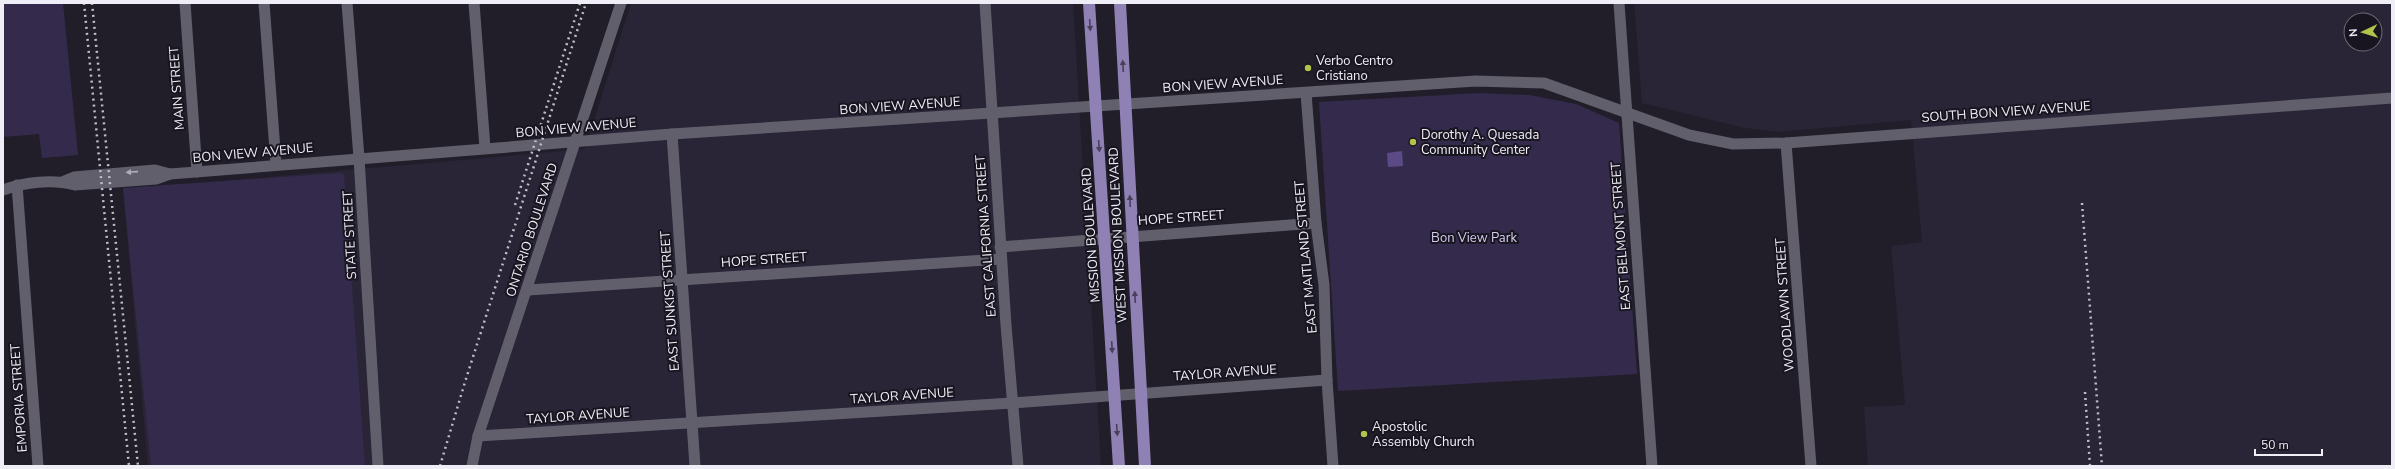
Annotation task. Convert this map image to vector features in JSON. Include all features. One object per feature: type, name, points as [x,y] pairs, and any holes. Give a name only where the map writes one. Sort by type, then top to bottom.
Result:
[{"type":"main road","name":"MISSION BOULEVARD","points":[[1089,3],[1106,238],[1119,466]]},
{"type":"main road","name":"WEST MISSION BOULEVARD","points":[[1120,3],[1131,236],[1145,466]]},
{"type":"street","name":"MAIN STREET","points":[[185,3],[197,172]]},
{"type":"street","points":[[264,3],[276,164]]},
{"type":"street","name":"STATE STREET","points":[[347,3],[359,158],[378,466]]},
{"type":"street","points":[[474,3],[485,148]]},
{"type":"street","name":"ONTARIO BOULEVARD","points":[[472,466],[478,436],[528,290],[575,142],[622,3]]},
{"type":"street","name":"EAST CALIFORNIA STREET","points":[[985,3],[1000,247],[1018,466]]},
{"type":"street","name":"EAST BELMONT STREET","points":[[1619,3],[1652,466]]},
{"type":"street","name":"BON VIEW AVENUE","points":[[3,190],[17,185],[62,182],[75,185],[156,179],[170,174],[276,164],[672,134],[1476,81],[1544,83],[1627,112]]},
{"type":"street","name":"EAST MAITLAND STREET","points":[[1306,92],[1316,223],[1324,285],[1326,380],[1333,466]]},
{"type":"street","name":"SOUTH BON VIEW AVENUE","points":[[1627,112],[1689,135],[1733,144],[1786,143],[2392,98]]},
{"type":"street","name":"EAST SUNKIST STREET","points":[[672,134],[695,466]]},
{"type":"street","name":"WOODLAWN STREET","points":[[1786,143],[1811,466]]},
{"type":"street","name":"EMPORIA STREET","points":[[17,185],[38,466]]},
{"type":"street","name":"HOPE STREET","points":[[1000,247],[1316,223]]},
{"type":"street","name":"HOPE STREET","points":[[528,290],[1001,259]]},
{"type":"street","name":"TAYLOR AVENUE","points":[[478,436],[1012,403],[1140,392],[1326,380]]},
{"type":"shaded area","points":[[631,3],[1073,3],[1101,466],[148,466],[123,190],[585,149]]},
{"type":"shaded area","points":[[1634,3],[2392,3],[2392,466],[1868,466],[1864,407],[1905,405],[1891,246],[1922,242],[1911,120],[1778,132],[1745,128],[1642,103]]},
{"type":"shaded area","points":[[1402,151],[1403,166],[1388,167],[1387,153]]},
{"type":"green space","points":[[3,3],[63,3],[78,155],[42,158],[39,134],[3,137]]},
{"type":"green space","name":"Bon View Park","points":[[1480,93],[1529,95],[1576,104],[1619,123],[1637,374],[1338,391],[1319,102]]},
{"type":"green space","points":[[341,173],[344,175],[365,466],[151,466],[123,188]]},
{"type":"railway","points":[[84,3],[129,466]]},
{"type":"railway","points":[[92,3],[138,466]]},
{"type":"railway","points":[[515,205],[580,3]]},
{"type":"railway","points":[[440,466],[465,382],[586,3]]},
{"type":"railway","points":[[2082,203],[2102,466]]},
{"type":"railway","points":[[2085,392],[2090,466]]},
{"type":"place","name":"Verbo Centro Cristiano","points":[[1308,68]]},
{"type":"place","name":"Dorothy A. Quesada Community Center","points":[[1413,142]]},
{"type":"place","name":"Apostolic Assembly Church","points":[[1364,434]]}]
